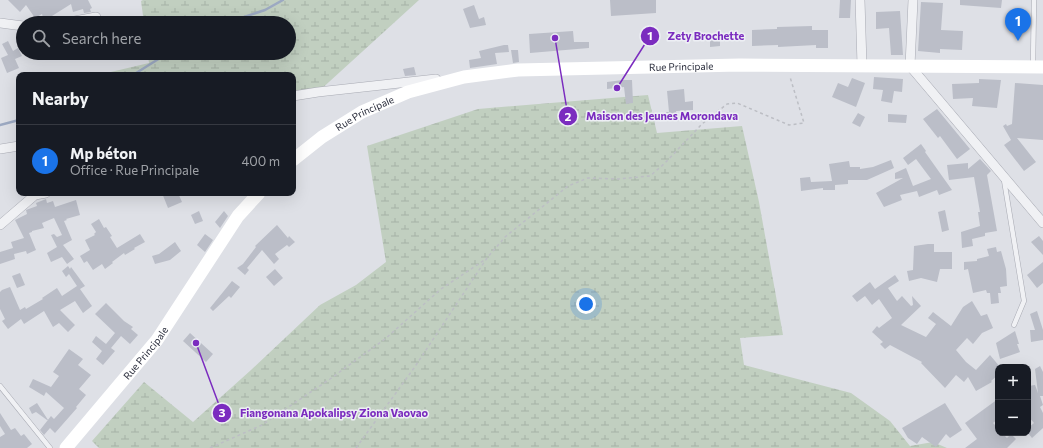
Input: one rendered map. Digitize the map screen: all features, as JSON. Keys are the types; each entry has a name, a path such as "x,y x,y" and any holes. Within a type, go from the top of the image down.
{"main road":[{"name":"Rue Principale","path":"296,158 322,136 362,112 408,92 464,77 518,70 740,65 1038,67"},
{"name":"Rue Principale","path":"66,448 157,340 238,216 256,196"}],"street":[{"path":"860,0 862,65"},
{"path":"913,0 910,66 1043,223"},
{"path":"0,24 16,25"},
{"path":"296,96 464,77"},
{"path":"0,149 16,146"},
{"path":"0,225 34,196"}],"lane":[{"path":"1034,0 1038,67"},
{"path":"1004,176 1024,301 1014,325"},
{"path":"0,386 50,448"}],"path":[{"path":"356,448 414,368 487,258 505,237 568,186 588,178 618,179 650,176 664,164 702,124 727,104 737,103 789,125 804,123 790,77 790,65"},
{"path":"210,448 262,425 330,379 385,339 441,289 487,258"}],"green space":[{"path":"419,0 318,92 296,96 296,72 111,72 149,63 149,60 296,60 296,16 143,16 141,1"},
{"path":"648,95 657,133 742,126 759,202 783,335 740,338 744,365 851,393 890,421 910,446 933,442 947,448 99,448 92,441 144,382 193,422 320,305 356,285 386,262 367,146 478,109"}],"building":[{"path":"8,0 88,0 92,8 90,9 91,12 84,13 83,9 73,12 71,4 52,16 43,16 42,14 34,16 26,5 20,12"},
{"path":"610,0 656,0 656,13 611,16"},
{"path":"840,0 851,0 850,18 839,18"},
{"path":"960,0 1002,0 1001,8 960,5"},
{"path":"921,2 943,3 941,30 963,31 962,50 940,49 940,53 918,51"},
{"path":"474,5 479,19 484,17 486,25 470,28 463,9"},
{"path":"900,11 903,55 891,55 889,28 876,29 876,12"},
{"path":"812,26 812,30 828,30 828,48 816,48 816,45 778,47 778,45 752,46 752,30 777,29 777,27"},
{"path":"573,31 574,42 589,42 589,48 530,53 529,34"},
{"path":"720,36 720,46 710,47 710,37"},
{"path":"8,41 13,51 16,49 15,59 19,68 7,73 1,58 8,55 2,44"},
{"path":"508,45 509,52 495,53 497,64 470,68 469,60 481,58 479,51"},
{"path":"511,50 518,50 519,62 513,63"},
{"path":"414,67 416,75 405,76 403,69"},
{"path":"874,77 903,79 902,92 894,91 892,103 881,101 883,90 873,89"},
{"path":"852,78 865,83 856,107 832,97 838,83 848,87"},
{"path":"979,79 1001,80 997,108 972,106 973,98 953,99 952,84 979,83"},
{"path":"632,80 633,103 626,104 624,87 607,89 607,82"},
{"path":"1015,83 1043,85 1043,140 1017,138 1036,162 1024,171 1004,145 1011,140 1003,126 1006,124 1007,126 1012,124"},
{"path":"684,89 685,102 693,101 693,110 676,111 678,119 668,121 666,112 669,112 667,91"},
{"path":"937,109 970,149 957,159 940,136 938,138 923,119"},
{"path":"858,113 865,117 860,127 852,123"},
{"path":"888,114 907,115 906,123 888,122"},
{"path":"921,144 952,190 939,195 937,190 919,197 917,191 900,195 902,200 884,207 876,193 903,178 895,179 895,173 906,168 913,186 931,179 916,159 908,165 903,158"},
{"path":"980,159 991,171 987,175 997,231 985,233 985,236 972,239 973,246 962,248 961,232 980,226 978,212 980,212 974,177 949,180 947,165 968,163 968,169"},
{"path":"891,160 894,168 867,180 848,180 848,184 835,185 835,190 823,190 823,188 801,191 800,178 810,177 811,182 832,181 829,164 849,161 850,167 860,167 860,169 873,167"},
{"path":"163,196 179,196 182,202 168,208"},
{"path":"46,199 47,203 53,201 55,207 76,200 80,215 64,221 72,240 63,245 74,259 67,264 62,257 51,262 47,253 57,247 51,235 54,234 57,237 62,235 54,218 42,223 44,228 29,233 36,250 27,254 26,251 14,254 15,259 0,264 0,252 13,248 11,242 24,238 15,220 27,214 26,210 37,206 36,203"},
{"path":"945,210 949,230 942,232 938,212"},
{"path":"199,211 203,221 195,224 191,215"},
{"path":"224,211 228,216 220,228 215,222"},
{"path":"99,219 104,228 106,227 112,236 110,237 117,248 140,234 145,242 125,255 124,253 105,269 102,264 93,270 87,261 84,263 80,256 90,250 85,240 95,235 94,234 96,232 91,224"},
{"path":"277,225 288,238 289,236 295,242 289,247 287,245 275,254 279,259 274,264 262,250 247,268 249,270 245,275 237,268 243,264 256,247 255,246"},
{"path":"205,234 213,240 205,252 197,245"},
{"path":"1039,236 1043,241 1043,255 1031,242"},
{"path":"175,242 181,251 170,260 155,264 152,256 159,254"},
{"path":"934,244 934,252 952,252 952,269 940,269 937,282 921,278 909,281 907,271 913,270 914,246"},
{"path":"996,247 997,252 1001,251 1006,269 1007,286 1000,287 1001,293 998,293 999,303 991,304 990,293 987,293 986,290 973,293 968,269 964,270 964,262 977,261 977,259 989,256 987,249"},
{"path":"1043,262 1043,283 1037,288 1027,275"},
{"path":"68,266 70,269 71,267 85,286 80,289 92,306 83,313 75,301 60,310 75,325 68,332 59,323 53,327 44,311 24,324 21,319 8,329 2,321 5,319 0,309 0,292 10,287 20,310 25,307 26,309 43,299 42,298 57,288 62,296 77,286 69,274 66,277 62,271"},
{"path":"275,269 283,278 274,286 266,277"},
{"path":"20,273 25,285 17,288 12,276"},
{"path":"895,275 899,281 888,288 897,301 902,296 911,306 913,305 912,296 921,306 901,325 926,337 936,324 928,318 933,312 951,326 963,307 972,301 981,316 987,314 993,328 982,333 973,344 967,338 956,350 966,362 976,370 990,355 998,364 995,364 995,378 991,381 992,382 976,391 968,377 964,382 956,375 945,388 921,363 922,362 890,345 885,349 880,344 883,342 872,332 877,326 879,328 892,318 879,299 872,305 865,296 857,302 852,296 870,282 875,289"},
{"path":"232,281 240,287 231,298 229,296 213,311 210,308"},
{"path":"106,303 124,321 133,327 131,329 138,335 130,344 121,336 111,348 115,351 103,365 96,359 102,351 92,342 96,336 106,344 115,333 95,314"},
{"path":"1037,311 1043,330 1043,340 1031,342 1030,330 1035,330 1030,314"},
{"path":"1015,331 1020,352 1000,359 996,343"},
{"path":"190,333 213,354 206,362 183,341"},
{"path":"69,349 83,359 78,365 91,375 79,389 86,395 76,407 77,408 55,433 50,428 44,435 40,430 51,416 54,419 64,408 46,392 44,396 29,387 33,379 51,387 59,376 53,372"},
{"path":"1040,366 1043,372 1043,396 1040,396 1043,405 1040,407 1043,413 1043,428 1032,438 1030,436 1031,426 1034,423 1031,420 1031,386 1035,385 1038,393 1035,369"},
{"path":"995,401 995,421 993,423 995,425 995,436 1005,436 1007,438 1009,436 1013,436 1016,439 1007,448 965,448 977,439 965,423"},
{"path":"37,403 48,420 36,412 32,414 29,408"},
{"path":"945,403 962,430 950,438 946,434 936,447 922,437 917,444 908,438 902,428"},
{"path":"0,413 11,430 15,428 21,436 24,434 32,444 27,448 0,448 0,437 5,434 0,426"}],"waterway":[{"path":"247,16 265,10 283,0"},
{"path":"138,72 157,60"},
{"path":"0,125 16,121"}],"place":[{"name":"Maison des Jeunes Morondava","path":"555,38"},
{"name":"Mp béton","path":"1018,41"},
{"name":"Zety Brochette","path":"617,88"},
{"name":"Fiangonana Apokalipsy Ziona Vaovao","path":"196,343"}]}
